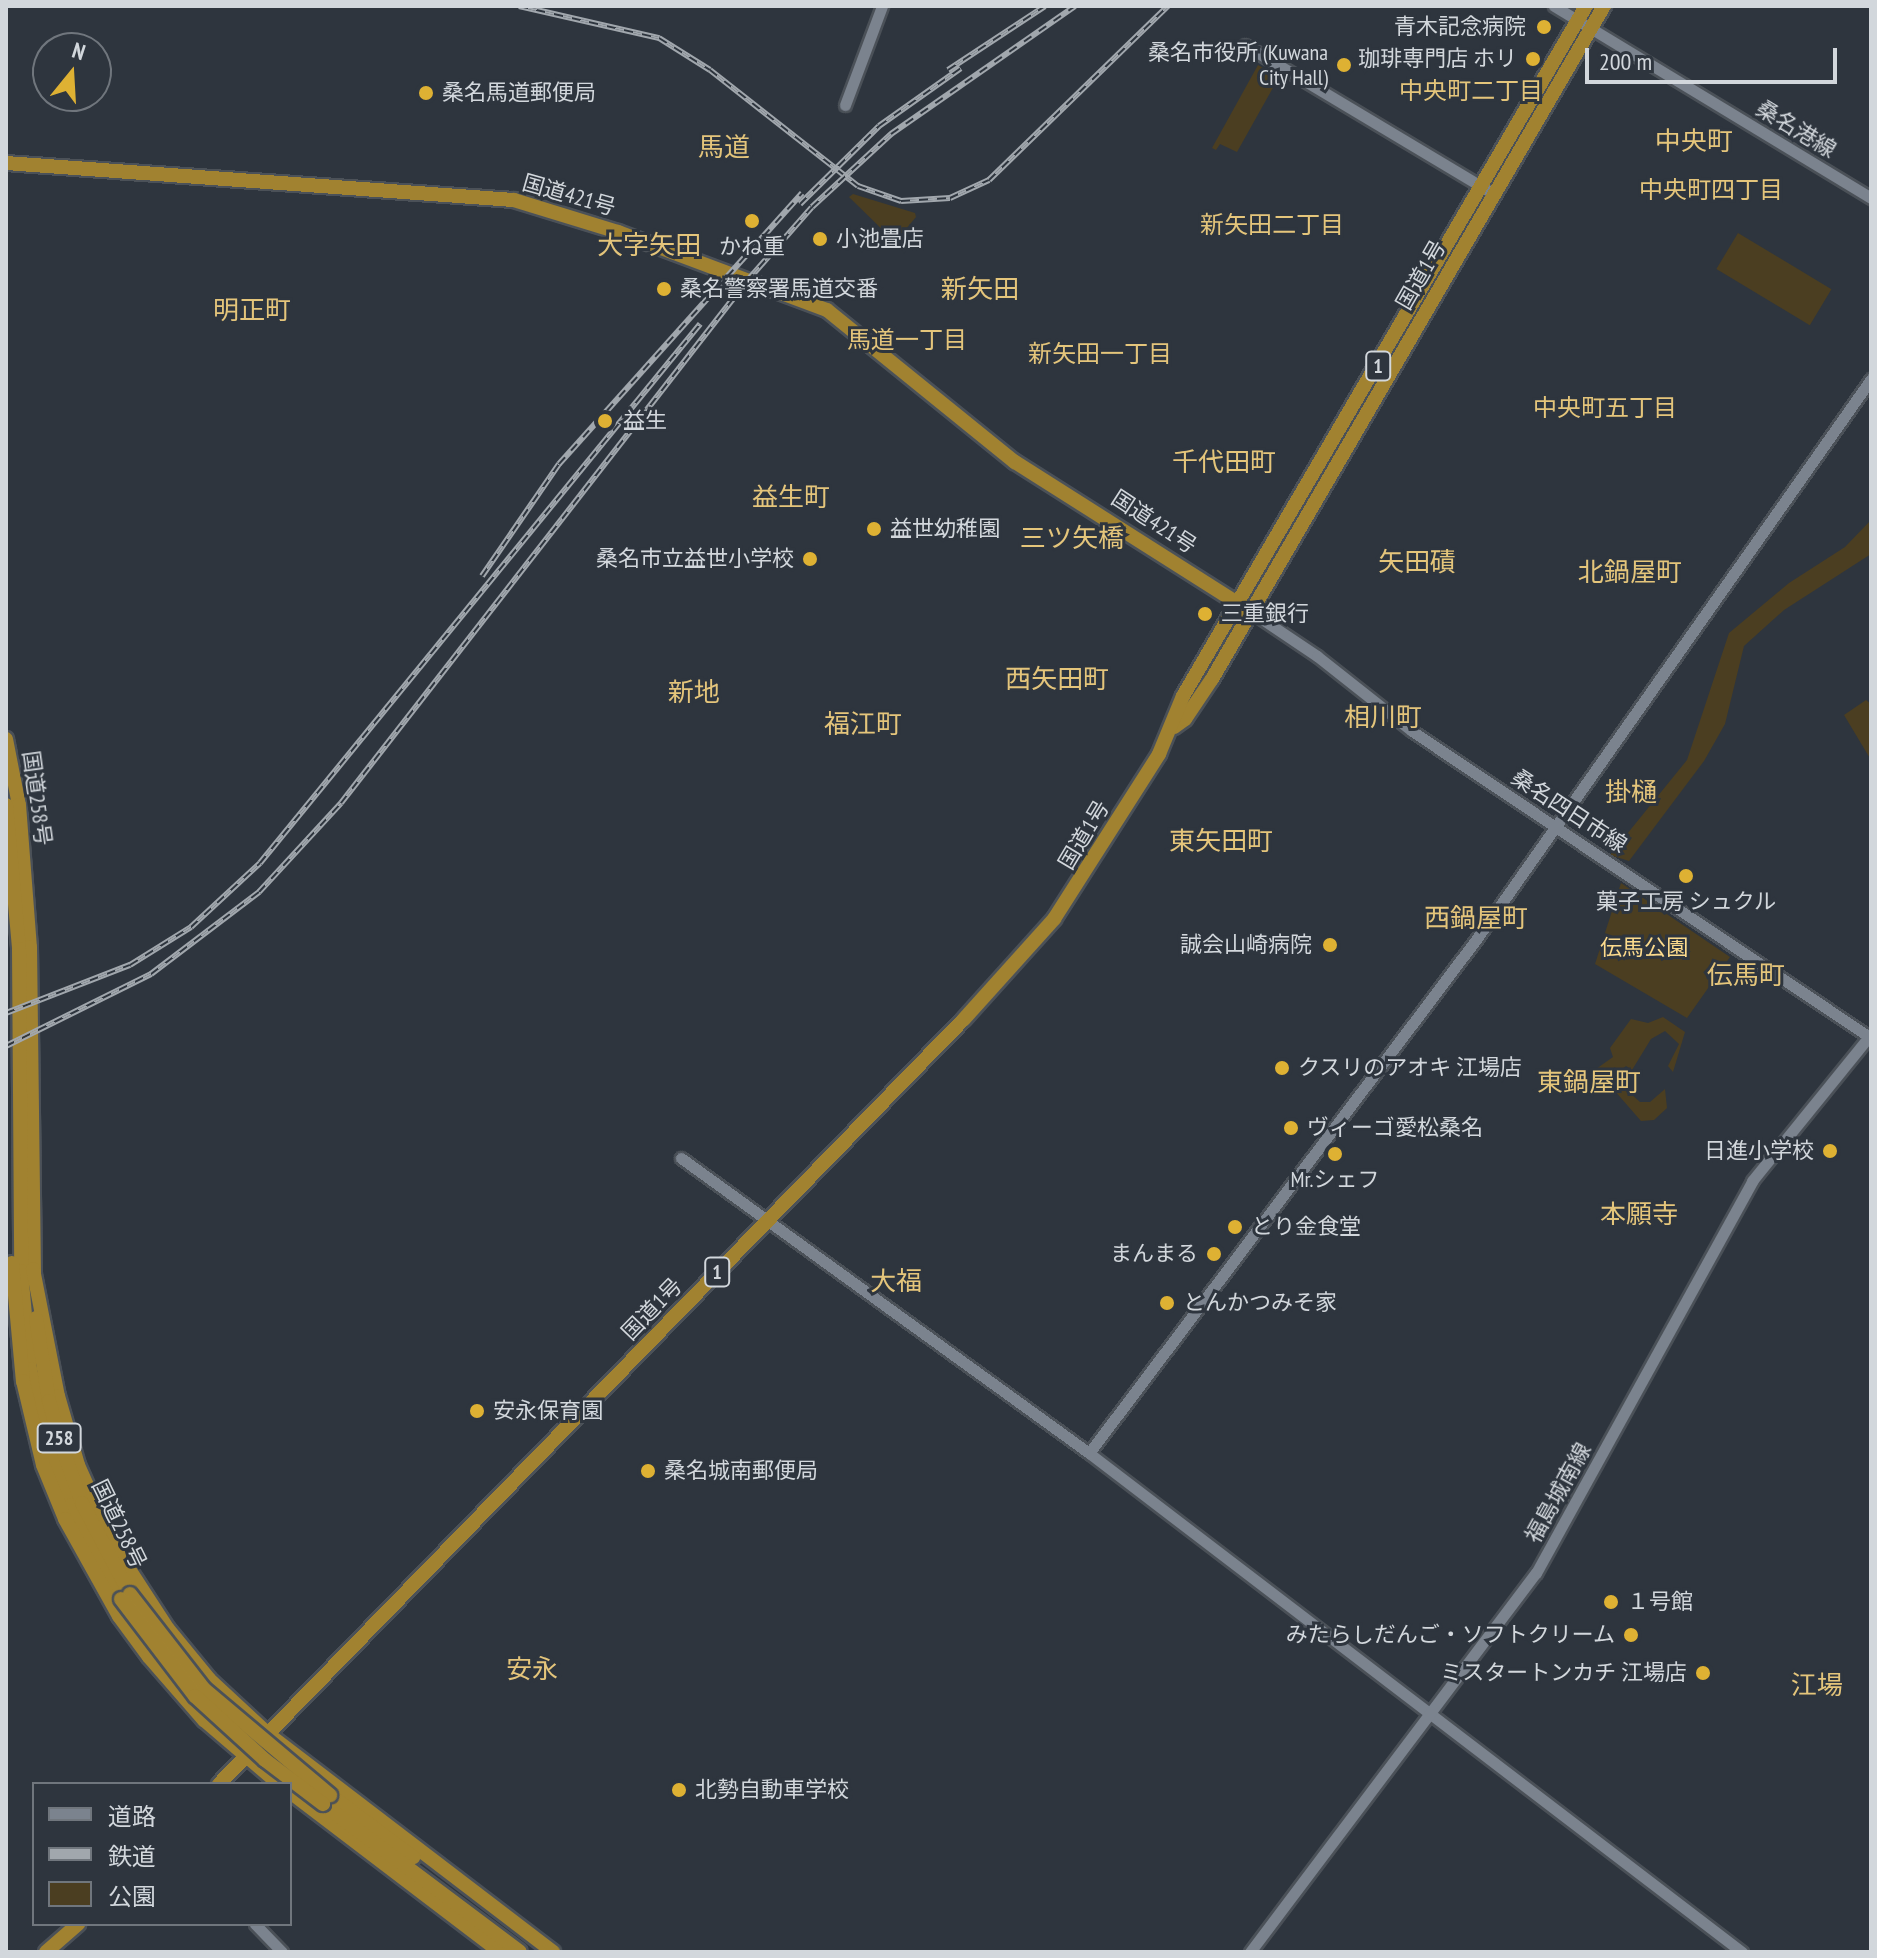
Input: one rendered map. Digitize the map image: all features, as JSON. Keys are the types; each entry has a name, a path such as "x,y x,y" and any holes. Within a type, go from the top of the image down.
{"highway":[{"name":"国道1号","path":"1584,26 1586,6"},
{"name":"国道1号","path":"221,1782 1030,950 1090,870 1174,727 1183,696 1244,607 1584,26 1604,6"},
{"name":"国道421号","path":"6,163 514,200 566,213 827,310 1015,462 1244,607"},
{"name":"国道258号","path":"6,739 19,805 30,947 33,1269 37,1339 64,1453 82,1503 126,1596"},
{"name":"国道258号","path":"6,805 19,949 20,1203 27,1343 44,1432 71,1505 126,1596 195,1696 265,1760 327,1799 539,1952"},
{"path":"20,1203 12,1239 17,1350 35,1436 65,1519 119,1616 149,1657 244,1758 276,1782"},
{"path":"33,1269 65,1423 109,1535 138,1587 187,1653 268,1734 553,1952"},
{"path":"292,1794 500,1952"},
{"name":"国道258号","path":"327,1799 520,1952"},
{"path":"46,1952 76,1926"}],"street":[{"path":"845,105 882,6"},
{"name":"桑名港線","path":"1554,6 1871,198"},
{"path":"1245,45 1488,190"},
{"path":"1089,1453 1557,825 1871,379"},
{"name":"桑名四日市線","path":"1244,607 1317,656 1412,731 1870,1036"},
{"name":"福島城南線","path":"1250,1952 1536,1573 1761,1166 1870,1036"},
{"path":"681,1158 766,1221 910,1319 1742,1952"},
{"path":"257,1926 282,1952"}],"green space":[{"path":"1258,65 1279,77 1237,152 1220,144 1216,150 1212,148"},
{"path":"853,194 915,213 916,217 895,242 849,197"},
{"path":"1738,233 1831,289 1810,325 1716,269"},
{"path":"1871,520 1871,554 1784,610 1744,646 1725,724 1704,761 1629,861 1610,855 1687,760 1729,633 1789,583 1845,547"},
{"path":"1866,700 1871,704 1871,760 1844,715"},
{"name":"伝馬公園","path":"1621,883 1730,957 1687,1018 1595,964"},
{"path":"1663,1017 1685,1032 1673,1072 1668,1066 1679,1044 1665,1031 1651,1039 1632,1070 1626,1066 1608,1080 1596,1069 1613,1057 1610,1048 1631,1019 1648,1023"},
{"path":"1621,1085 1640,1102 1650,1102 1665,1089 1667,1108 1654,1120 1641,1121 1614,1090"}],"railway":[{"path":"519,6 659,38 710,70 858,186 901,201 950,198 989,180 1168,6"},
{"path":"948,70 1045,6"},
{"path":"6,1046 151,974 259,892 341,803 747,281 812,207 891,134 1075,6"},
{"path":"800,204 879,126 961,68"},
{"path":"482,576 559,464 802,193"},
{"path":"6,1013 130,965 191,927 260,863 700,324"}],"place":[{"name":"青木記念病院","path":"1544,27"},
{"name":"珈琲専門店 ホリ","path":"1533,59"},
{"name":"桑名市役所 (Kuwana City Hall)","path":"1344,65"},
{"name":"桑名馬道郵便局","path":"426,93"},
{"name":"かね重","path":"752,221"},
{"name":"小池畳店","path":"820,239"},
{"name":"桑名警察署馬道交番","path":"664,289"},
{"name":"益生","path":"605,421"},
{"name":"益世幼稚園","path":"874,529"},
{"name":"桑名市立益世小学校","path":"810,559"},
{"name":"三重銀行","path":"1205,614"},
{"name":"菓子工房 シュクル","path":"1686,876"},
{"name":"誠会山崎病院","path":"1330,945"},
{"name":"クスリのアオキ 江場店","path":"1282,1068"},
{"name":"ヴィーゴ愛松桑名","path":"1291,1128"},
{"name":"日進小学校","path":"1830,1151"},
{"name":"Mr.シェフ","path":"1335,1154"},
{"name":"とり金食堂","path":"1235,1227"},
{"name":"まんまる","path":"1214,1254"},
{"name":"とんかつみそ家","path":"1167,1303"},
{"name":"安永保育園","path":"477,1411"},
{"name":"桑名城南郵便局","path":"648,1471"},
{"name":"１号館","path":"1611,1602"},
{"name":"みたらしだんご・ソフトクリーム","path":"1631,1635"},
{"name":"ミスタートンカチ 江場店","path":"1703,1673"},
{"name":"北勢自動車学校","path":"679,1790"}],"district":[{"name":"中央町二丁目","path":"1471,91"},
{"name":"中央町","path":"1694,141"},
{"name":"馬道","path":"724,147"},
{"name":"中央町四丁目","path":"1711,190"},
{"name":"新矢田二丁目","path":"1272,225"},
{"name":"大字矢田","path":"649,245"},
{"name":"新矢田","path":"980,289"},
{"name":"明正町","path":"252,310"},
{"name":"馬道一丁目","path":"907,340"},
{"name":"新矢田一丁目","path":"1100,354"},
{"name":"中央町五丁目","path":"1605,408"},
{"name":"千代田町","path":"1224,462"},
{"name":"益生町","path":"791,497"},
{"name":"三ツ矢橋","path":"1072,538"},
{"name":"矢田磧","path":"1417,562"},
{"name":"北鍋屋町","path":"1630,572"},
{"name":"西矢田町","path":"1057,679"},
{"name":"新地","path":"694,692"},
{"name":"相川町","path":"1383,717"},
{"name":"福江町","path":"863,724"},
{"name":"掛樋","path":"1631,792"},
{"name":"東矢田町","path":"1221,841"},
{"name":"西鍋屋町","path":"1476,918"},
{"name":"伝馬町","path":"1746,975"},
{"name":"東鍋屋町","path":"1589,1082"},
{"name":"本願寺","path":"1639,1214"},
{"name":"大福","path":"896,1281"},
{"name":"安永","path":"532,1669"},
{"name":"江場","path":"1817,1685"}]}
